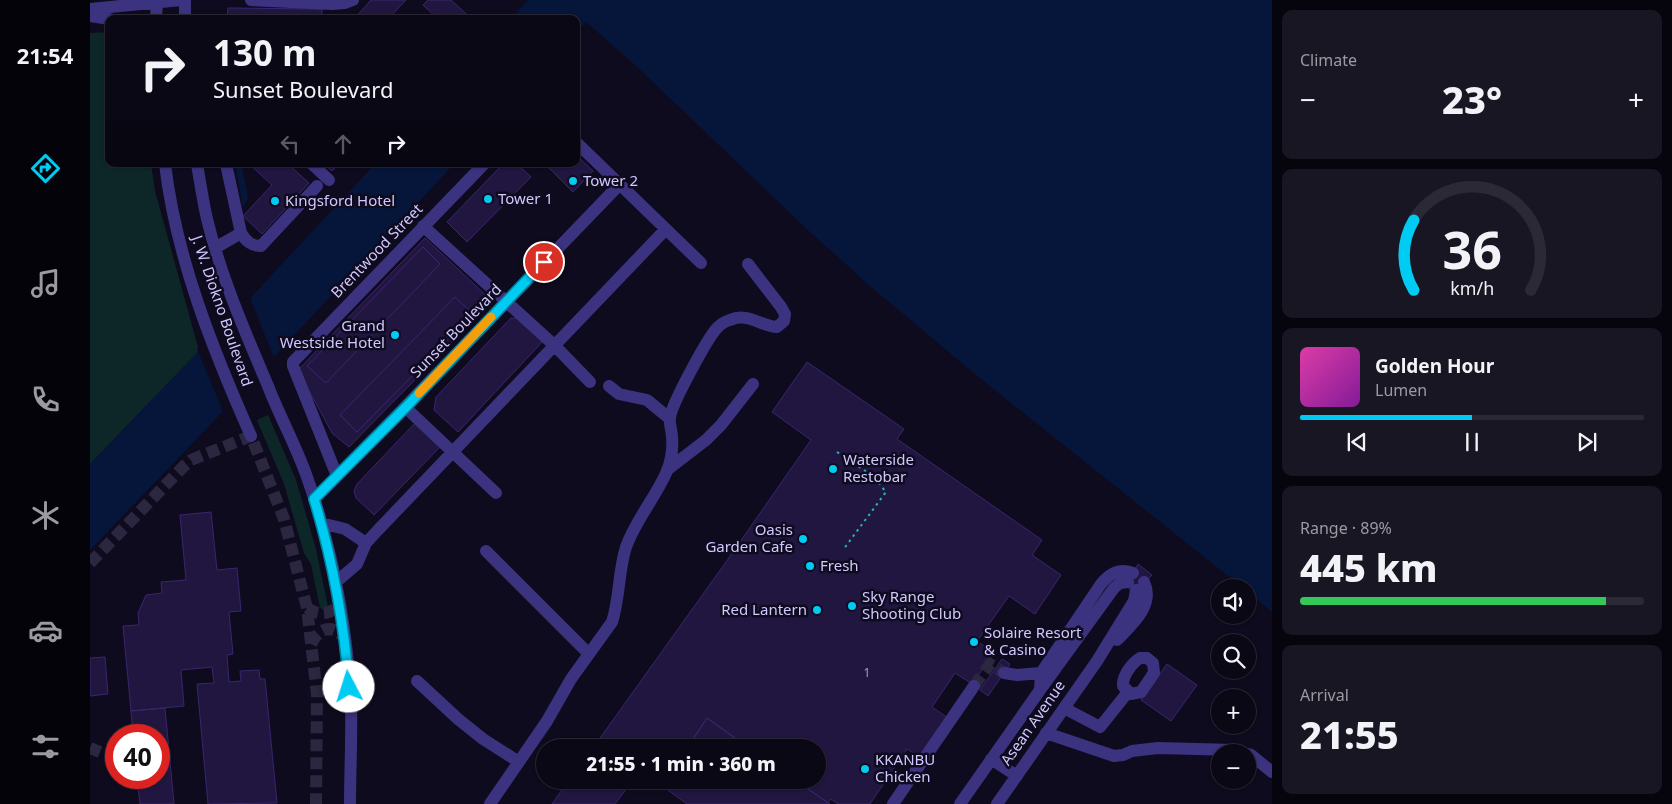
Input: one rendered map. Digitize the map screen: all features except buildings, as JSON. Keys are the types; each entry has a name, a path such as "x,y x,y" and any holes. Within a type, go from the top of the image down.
{"street":[{"path":"90,9 181,0"},
{"path":"185,0 185,15"},
{"path":"251,0 332,4 345,3 352,0"},
{"path":"156,15 157,1"},
{"path":"90,16 105,18"},
{"path":"580,146 701,263"},
{"name":"J. W. Diokno Boulevard","path":"166,167 184,260 202,313 251,436"},
{"name":"J. W. Diokno Boulevard","path":"198,167 207,219 228,287 268,388 306,475 321,523 346,640 351,703 350,804"},
{"path":"227,167 241,233 250,244 261,246 317,186"},
{"path":"315,167 330,180"},
{"name":"Brentwood Street","path":"337,476 293,362 481,167"},
{"name":"Sunset Boulevard","path":"314,499 406,407 620,184"},
{"path":"423,226 554,345 590,382"},
{"path":"335,583 357,564 366,543 666,229"},
{"path":"215,248 241,233"},
{"path":"490,804 547,721 571,680 612,622 616,612 619,580 626,548 643,510 667,470 672,454 673,439 670,418 682,387 700,355 717,328 730,320 741,317 777,328 784,321 785,314 781,307 748,264"},
{"path":"667,470 706,440 721,425 753,384"},
{"path":"609,386 619,394 647,400 670,418"},
{"path":"406,407 496,493"},
{"path":"321,523 345,530 366,543"},
{"path":"486,551 590,654"},
{"name":"Asean Avenue","path":"960,804 991,759 1105,580 1116,572 1126,571 1148,594 1142,610 1130,626 1097,661 997,804"},
{"name":"Asean Avenue","path":"1040,681 1114,588 1120,583 1135,582"},
{"path":"1004,673 1040,681"},
{"path":"417,680 458,719 483,739 519,762"},
{"path":"893,804 974,686"},
{"path":"1064,708 1100,727 1128,692"},
{"path":"1046,733 1114,756 1132,751 1158,748 1211,749"},
{"path":"991,759 1016,776"},
{"path":"1256,759 1272,772"}],"path":[{"path":"837,452 874,477 886,492 843,550"}],"green space":[{"path":"105,32 105,167 151,167 155,191 199,351 90,464 90,33"},
{"path":"268,415 296,480 316,549 328,607 324,610 320,608 311,564 304,553 284,484 257,420"}],"water":[{"path":"528,0 1272,0 1272,612 1256,599 1256,579 1232,579 981,379 870,286 810,232 634,64 586,22 580,28 580,15 515,15"},
{"path":"236,167 242,167 248,198 243,207"},
{"path":"372,167 451,167 229,405 90,550 90,464 256,292"}],"pier":[{"path":"249,295 275,360 224,414 197,349"}],"tunnel":[{"path":"90,563 191,460 251,436 284,519 307,608 317,694 316,804"},
{"path":"307,608 324,613 336,608 340,604"},
{"path":"311,644 319,634 327,629 337,631 346,640"},
{"path":"974,686 990,664 1004,673"},
{"path":"90,748 100,752"}],"slow traffic":[{"path":"419,393 491,317"}],"place":[{"name":"Tower 2","path":"573,181"},
{"name":"Tower 1","path":"488,199"},
{"name":"Kingsford Hotel","path":"275,201"},
{"name":"Grand Westside Hotel","path":"395,335"},
{"name":"Waterside Restobar","path":"833,469"},
{"name":"Oasis Garden Cafe","path":"803,539"},
{"name":"Fresh","path":"810,566"},
{"name":"Sky Range Shooting Club","path":"852,606"},
{"name":"Red Lantern","path":"817,610"},
{"name":"Solaire Resort & Casino","path":"974,642"},
{"name":"KKANBU Chicken","path":"865,769"}],"route":[{"path":"349,687 346,640 340,604 314,499 406,407 544,262"}]}
